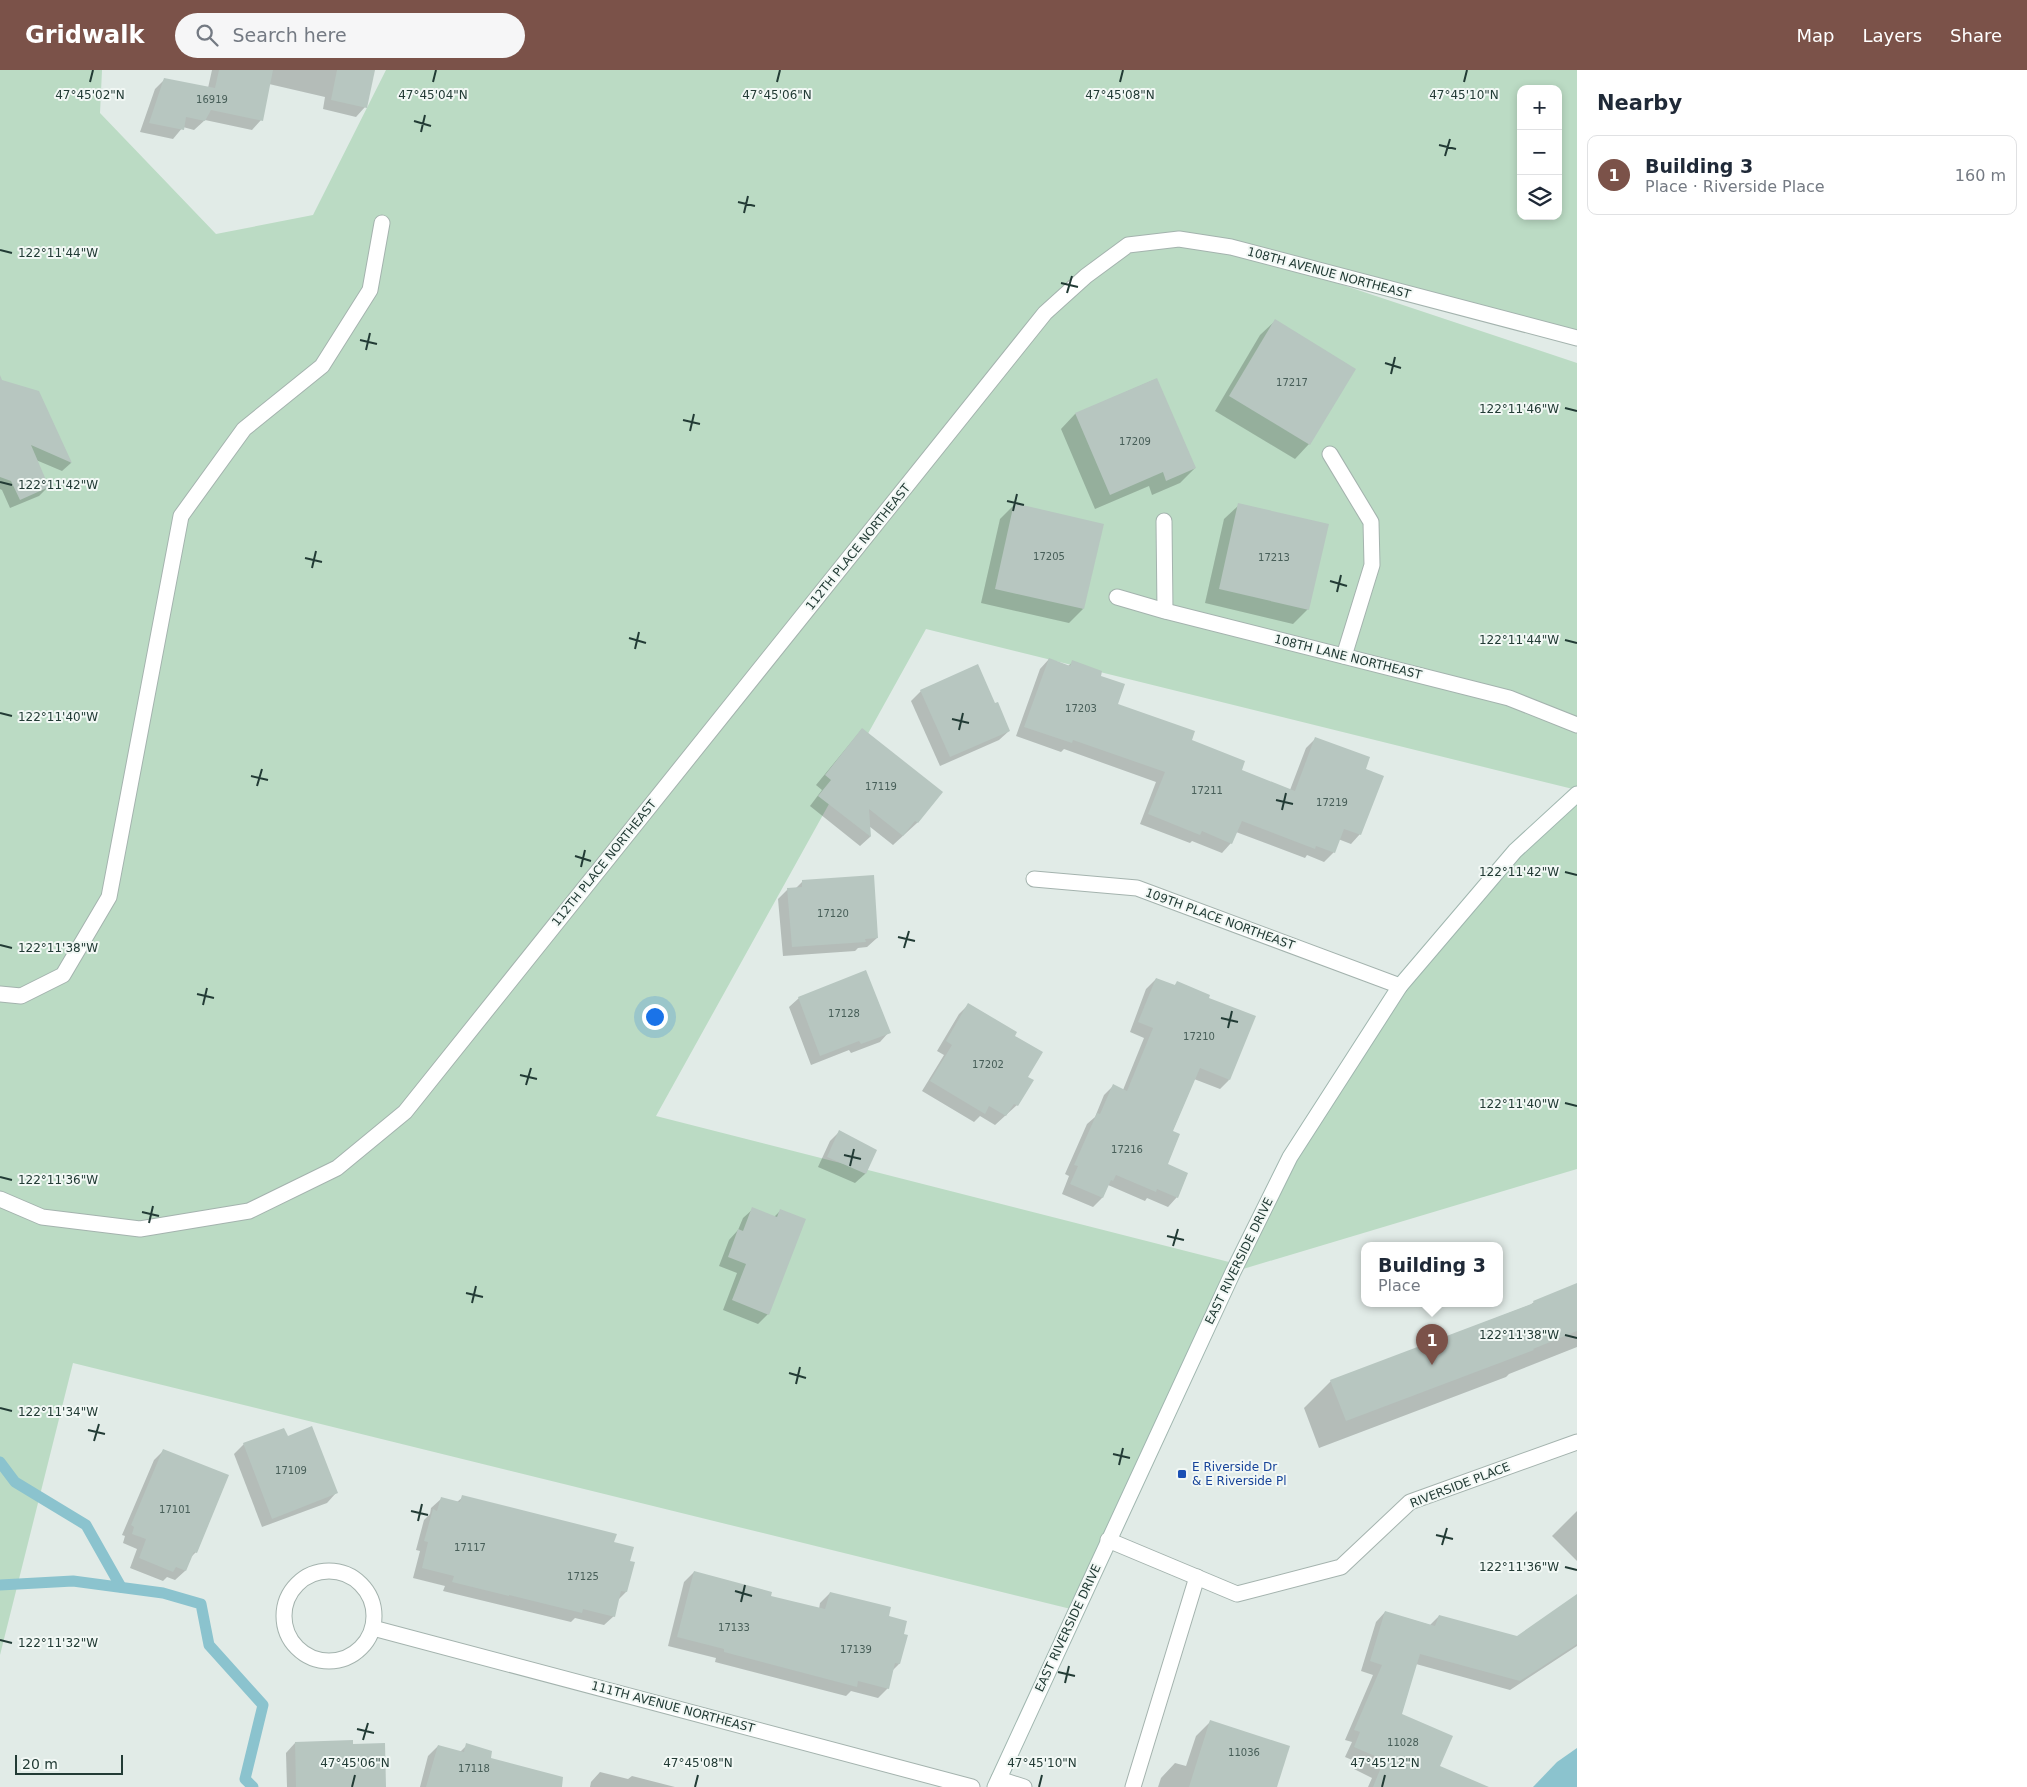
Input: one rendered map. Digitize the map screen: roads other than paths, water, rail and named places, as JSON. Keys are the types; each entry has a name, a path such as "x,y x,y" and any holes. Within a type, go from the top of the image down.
{"street":[{"path":"0,994 21,996 62,975 109,897 181,516 244,429 322,366 370,290 382,223"},
{"name":"108TH AVENUE NORTHEAST","path":"1086,276 1128,245 1178,239 1231,247 1577,338"},
{"name":"112TH PLACE NORTHEAST","path":"0,1199 42,1217 140,1229 249,1211 337,1168 405,1112 1045,313 1086,276"},
{"path":"1330,454 1371,522 1372,565 1344,656"},
{"path":"1164,521 1165,611"},
{"name":"108TH LANE NORTHEAST","path":"1116,597 1509,698 1577,725"},
{"name":"EAST RIVERSIDE DRIVE","path":"997,1783 1233,1272 1290,1157 1400,986 1515,851 1577,794"},
{"name":"109TH PLACE NORTHEAST","path":"1034,879 1137,888 1400,986"},
{"name":"RIVERSIDE PLACE","path":"1108,1540 1237,1594 1341,1567 1410,1502 1577,1442"},
{"path":"333,1570 348,1574 361,1584 370,1597 374,1612 373,1628 366,1642 355,1654 340,1661 325,1662 309,1658 296,1649 287,1636 283,1620 284,1604 291,1590 302,1579 317,1572 333,1570"},
{"path":"1133,1787 1197,1577"},
{"name":"111TH AVENUE NORTHEAST","path":"373,1628 972,1787"},
{"path":"997,1783 1024,1787"}],"water":[{"path":"1577,1748 1577,1787 1533,1787 1557,1762"}],"waterway":[{"path":"0,1462 15,1482 86,1525 121,1587"},
{"path":"0,1585 73,1581 163,1593 201,1604 209,1645 263,1705 245,1779 253,1787"}],"place":[{"name":"Building 3","path":"1432,1365"},
{"name":"E Riverside Dr & E Riverside Pl","path":"1182,1474"}]}
